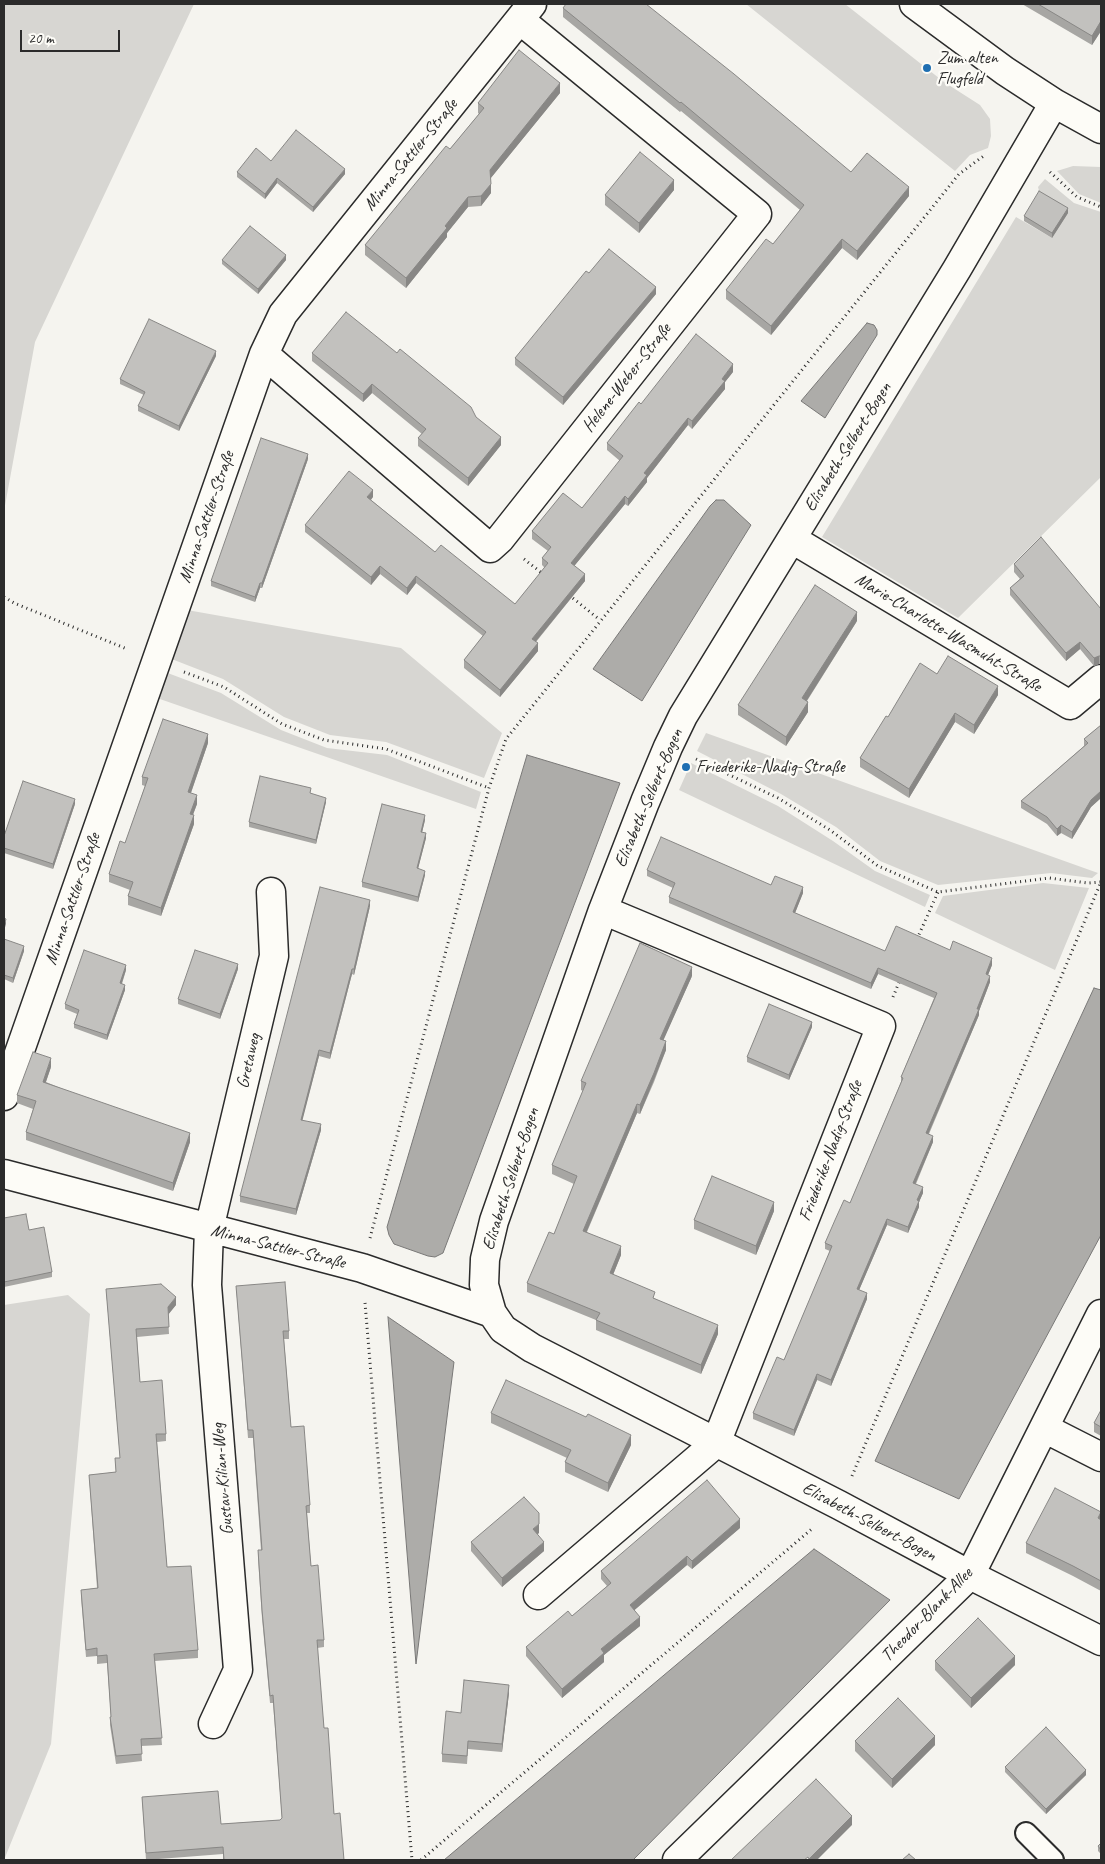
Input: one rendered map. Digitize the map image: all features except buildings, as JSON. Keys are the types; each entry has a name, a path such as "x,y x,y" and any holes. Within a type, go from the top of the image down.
{"street":[{"path":"914,4 966,43 1054,103 1098,120"},
{"name":"Minna-Sattler-Straße","path":"4,1096 264,354 283,314 526,12"},
{"name":"Helene-Weber-Straße","path":"500,539 757,214 526,12"},
{"name":"Elisabeth-Selbert-Bogen","path":"1054,103 957,269 683,716 668,746 603,910 491,1231 484,1284 492,1313 503,1329 532,1348 1101,1641"},
{"path":"264,354 490,548 500,539"},
{"name":"Marie-Charlotte-Wasmuht-Straße","path":"792,539 1070,706 1101,679"},
{"name":"Gretaweg","path":"209,1229 274,956 270,892"},
{"path":"603,910 881,1026"},
{"name":"Friederike-Nadig-Straße","path":"716,1443 881,1026"},
{"name":"Minna-Sattler-Straße","path":"4,1174 362,1268 492,1313"},
{"name":"Gustav-Kilian-Weg","path":"209,1229 207,1285 238,1670 213,1724"},
{"name":"Theodor-Blank-Allee","path":"677,1860 970,1575 1101,1314"},
{"path":"1044,1428 1101,1457"},
{"path":"538,1595 716,1443"}],"lane":[{"path":"1026,1833 1053,1860"}],"path":[{"path":"1022,156 1049,172 1077,197 1101,207"},
{"path":"412,1860 362,1268 490,788 506,739 959,174"},
{"path":"500,539 546,576"},
{"path":"561,589 600,620"},
{"path":"4,597 14,603 224,687 282,724 324,740 386,749 490,788"},
{"path":"421,1860 839,1506 1101,882 1088,883 1049,878 938,892 878,866 830,830 778,798 668,746"},
{"path":"915,945 938,892"},
{"path":"881,1026 903,972"}],"shaded area":[{"path":"4,4 194,4 35,342 4,511"},
{"path":"746,4 845,4 944,82 980,105 990,119 991,136 988,148 970,155 955,171"},
{"path":"1073,166 1101,167 1101,203 1079,194 1057,171"},
{"path":"1045,179 1074,203 1101,212 1101,477 958,618 822,537 1016,217 1052,238 1038,187"},
{"path":"867,323 874,325 877,335 825,418 801,401"},
{"path":"716,500 724,500 751,525 642,701 593,669"},
{"path":"187,610 401,648 502,733 484,778 386,742 330,735 284,717 223,679 169,658"},
{"path":"165,672 221,693 281,730 327,748 387,755 481,792 476,809 157,698"},
{"path":"706,733 1098,873 1092,878 1051,873 938,885 880,861 836,827 781,794 697,751"},
{"path":"527,755 620,783 443,1253 435,1257 428,1256 394,1244 387,1227"},
{"path":"691,763 778,806 833,841 875,871 930,895 925,907 679,790"},
{"path":"1043,883 1089,888 1055,970 935,913 943,896"},
{"path":"1094,988 1101,990 1101,1235 959,1499 875,1461"},
{"path":"68,1295 90,1314 51,1744 4,1860 4,1305"},
{"path":"388,1317 454,1362 416,1664"},
{"path":"814,1549 890,1600 633,1860 444,1860"}],"place":[{"name":"Zum alten Flugfeld","path":"927,68"},
{"name":"Friederike-Nadig-Straße","path":"686,767"}]}
